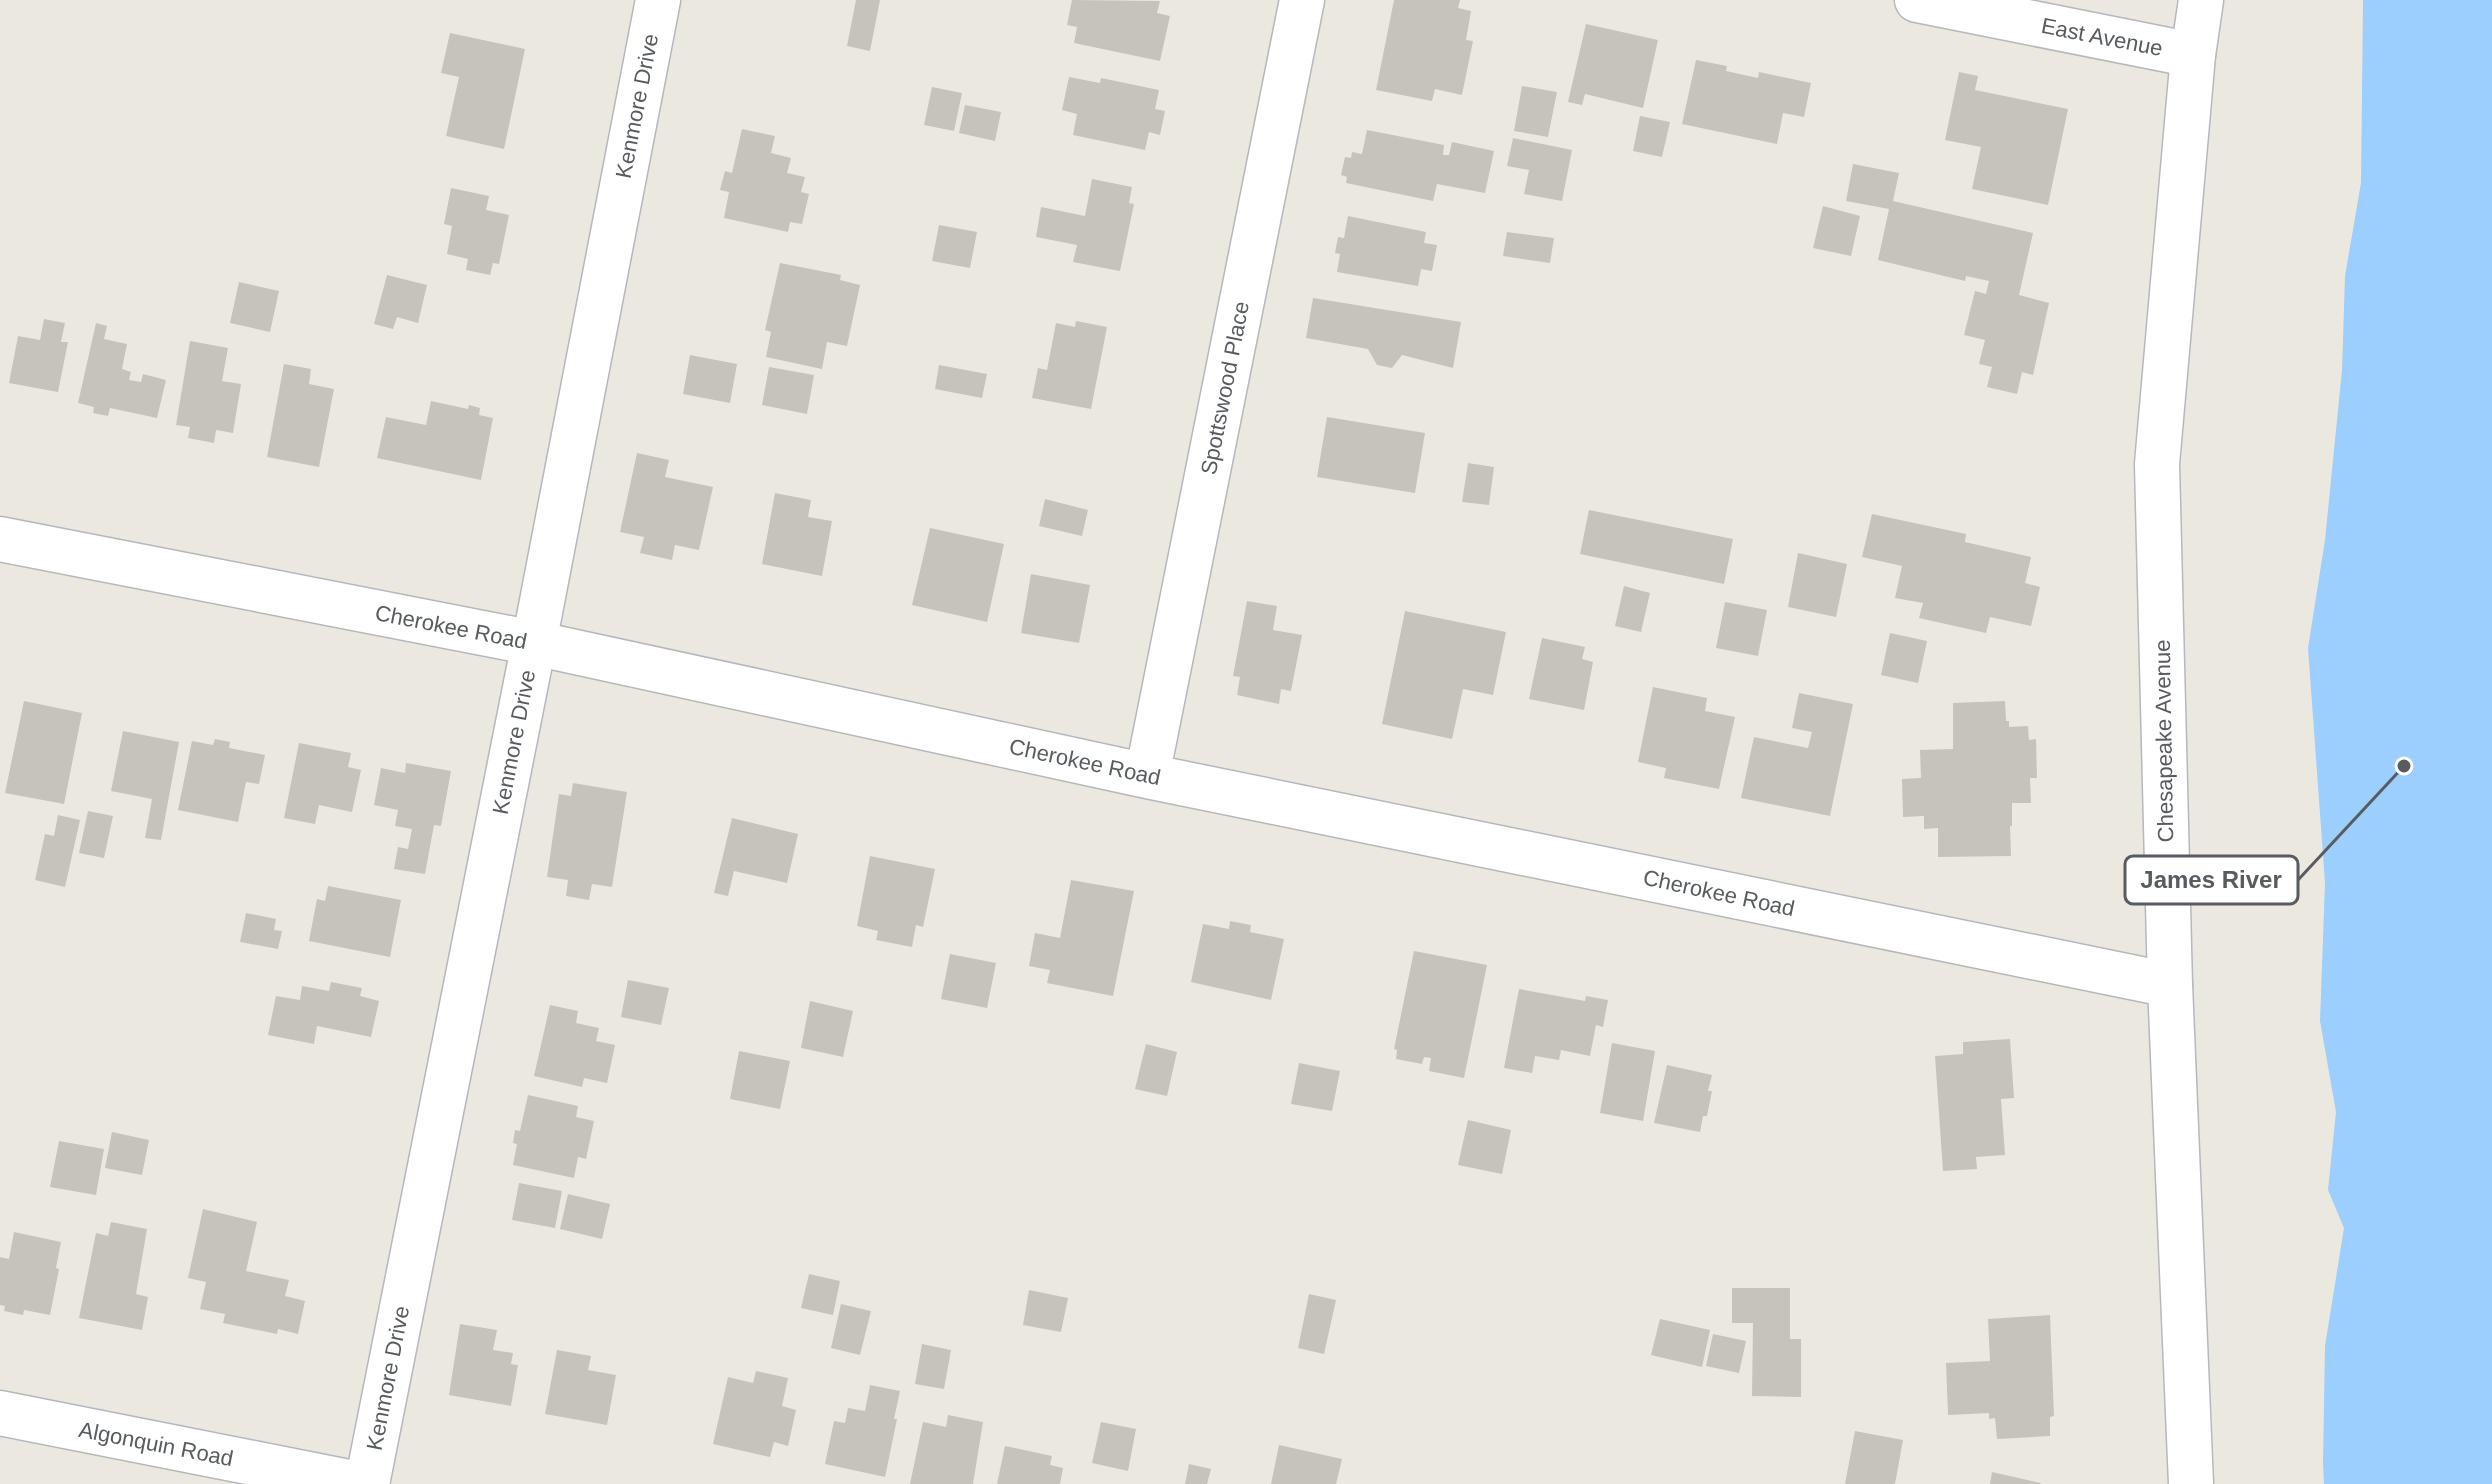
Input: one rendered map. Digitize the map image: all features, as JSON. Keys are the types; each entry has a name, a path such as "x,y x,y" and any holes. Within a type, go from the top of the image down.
{"street":[{"name":"Kenmore Drive","path":"367,1484 658,0"},
{"name":"Spottswood Place","path":"1147,776 1302,0"},
{"name":"East Avenue","path":"1917,0 2193,55"},
{"name":"Chesapeake Avenue","path":"2191,1484 2170,985 2157,464 2193,55 2201,0"},
{"name":"Cherokee Road","path":"0,539 534,643 1147,776 2170,985"},
{"name":"Algonquin Road","path":"0,1413 359,1484"}],"water":[{"path":"2363,0 2492,0 2492,1484 2324,1484 2325,1346 2344,1228 2328,1190 2336,1112 2320,1021 2325,883 2308,648 2325,540 2342,370 2345,276 2361,183"}],"building":[{"path":"856,0 880,0 870,51 847,46"},
{"path":"1072,0 1160,1 1157,13 1170,16 1160,61 1074,43 1077,27 1067,25"},
{"path":"1394,0 1460,0 1458,8 1471,11 1466,40 1473,41 1462,95 1435,89 1432,101 1376,90"},
{"path":"1586,24 1658,40 1643,108 1585,94 1582,105 1568,102"},
{"path":"450,33 525,49 504,149 446,136 459,77 441,73"},
{"path":"1696,60 1727,66 1726,71 1758,78 1759,72 1811,83 1804,117 1783,113 1777,144 1682,124"},
{"path":"1959,72 1978,76 1975,90 2068,109 2048,205 1972,189 1981,147 1945,140"},
{"path":"1069,77 1100,83 1101,78 1159,90 1155,109 1165,111 1160,135 1149,132 1145,150 1073,135 1077,114 1062,110"},
{"path":"1522,86 1557,92 1548,137 1514,131"},
{"path":"932,87 962,93 954,131 924,125"},
{"path":"965,105 1001,112 995,141 959,133"},
{"path":"1640,116 1670,122 1662,157 1633,151"},
{"path":"742,129 775,136 771,153 791,158 787,173 805,177 801,192 809,194 802,224 790,222 788,232 724,218 729,192 720,190 725,171 732,173"},
{"path":"1367,130 1444,145 1443,155 1449,155 1452,142 1494,151 1485,193 1437,184 1433,201 1346,183 1347,177 1341,175 1345,157 1351,158 1352,152 1362,154"},
{"path":"1513,138 1572,150 1562,201 1524,194 1529,170 1507,166"},
{"path":"1853,164 1899,173 1893,201 2033,233 2019,295 2049,303 2033,375 2022,372 2017,394 1987,387 1992,367 1979,364 1985,340 1964,335 1975,291 1986,294 1989,281 1966,276 1965,281 1878,260 1889,209 1846,201"},
{"path":"1092,179 1132,187 1129,203 1134,204 1120,271 1073,262 1077,245 1036,237 1041,207 1085,216"},
{"path":"451,188 489,196 486,210 509,215 499,264 493,263 490,275 466,270 468,259 447,254 452,226 444,224"},
{"path":"1823,206 1860,216 1851,256 1813,248"},
{"path":"1348,216 1426,232 1424,243 1437,245 1432,271 1421,269 1418,286 1337,272 1340,254 1335,253 1338,237 1344,238"},
{"path":"939,225 977,232 970,268 932,261"},
{"path":"1507,232 1554,238 1550,263 1503,256"},
{"path":"780,263 841,275 840,280 860,285 847,346 827,342 822,369 766,357 771,332 765,330"},
{"path":"387,275 427,285 418,323 397,317 393,329 374,324"},
{"path":"239,282 279,291 270,332 230,323"},
{"path":"1313,298 1461,322 1453,368 1402,355 1392,368 1377,365 1368,349 1306,338"},
{"path":"44,319 65,323 61,342 68,342 58,392 9,383 18,336 40,340"},
{"path":"1076,321 1107,327 1091,409 1032,398 1038,368 1047,370 1056,323 1075,327"},
{"path":"96,323 107,326 104,339 127,344 122,369 131,372 129,380 141,382 143,374 166,380 157,418 110,408 108,416 93,413 94,407 78,403"},
{"path":"190,341 228,348 222,381 241,384 233,433 216,430 214,443 188,438 190,427 176,425"},
{"path":"690,355 737,364 730,403 683,394"},
{"path":"284,364 311,369 309,384 334,389 319,467 267,457"},
{"path":"939,365 987,374 982,398 935,389"},
{"path":"769,367 814,375 807,414 762,405"},
{"path":"431,401 468,409 469,405 480,408 479,415 493,418 481,480 377,458 386,417 426,425"},
{"path":"1327,417 1425,433 1415,493 1317,477"},
{"path":"637,453 669,460 665,477 713,487 699,550 675,545 672,560 640,553 644,537 620,532"},
{"path":"1468,463 1494,467 1489,505 1462,502"},
{"path":"775,493 811,500 808,517 832,521 822,576 762,564"},
{"path":"1045,499 1088,510 1082,536 1039,526"},
{"path":"1589,510 1733,539 1724,584 1580,554"},
{"path":"1872,514 1966,534 1965,542 2031,557 2025,583 2040,587 2031,626 1990,617 1986,633 1919,618 1923,603 1895,598 1902,566 1862,557"},
{"path":"930,528 1004,544 987,622 912,605"},
{"path":"1798,553 1847,564 1836,617 1788,607"},
{"path":"1031,574 1090,585 1079,643 1021,633"},
{"path":"1624,586 1650,593 1641,632 1615,626"},
{"path":"1247,601 1277,606 1273,630 1302,635 1291,691 1281,689 1279,704 1237,695 1240,677 1233,676"},
{"path":"1725,602 1767,610 1758,656 1716,648"},
{"path":"1405,611 1506,632 1493,695 1463,689 1452,739 1382,724"},
{"path":"1890,633 1927,641 1918,683 1881,675"},
{"path":"1542,638 1585,647 1582,659 1593,662 1584,710 1529,699"},
{"path":"1653,687 1707,698 1705,711 1735,717 1719,789 1664,778 1666,768 1638,762"},
{"path":"1799,693 1853,704 1830,816 1741,798 1754,737 1808,748 1812,732 1792,728"},
{"path":"24,701 82,713 64,804 5,793"},
{"path":"2005,701 2009,727 2028,726 2029,740 2036,739 2037,778 2030,778 2031,803 2012,803 2011,856 1938,857 1938,828 1924,829 1924,816 1903,817 1902,779 1921,778 1920,750 1953,749 1953,703"},
{"path":"123,731 179,742 161,840 145,838 152,799 111,791"},
{"path":"215,739 230,742 229,748 265,755 259,784 246,782 238,822 178,810 192,741 213,745"},
{"path":"299,743 351,753 348,767 361,770 352,812 319,805 315,824 284,818"},
{"path":"406,763 451,771 441,826 434,825 425,874 394,869 398,847 408,849 412,829 395,826 398,810 374,805 381,768 405,773"},
{"path":"573,783 627,792 612,887 592,884 589,900 566,896 568,880 547,877 559,794 571,796"},
{"path":"88,811 113,816 104,858 79,853"},
{"path":"58,815 80,820 65,887 35,880 45,834 54,836"},
{"path":"732,818 798,834 787,883 734,871 728,896 714,893"},
{"path":"870,856 935,869 923,927 916,925 912,947 876,940 878,931 857,926"},
{"path":"1071,880 1134,891 1113,996 1047,983 1050,970 1029,966 1035,933 1060,938"},
{"path":"328,886 401,900 390,957 309,941 317,899 325,901"},
{"path":"246,913 276,919 274,930 282,931 278,949 240,942"},
{"path":"1230,921 1251,925 1250,932 1284,939 1271,1000 1191,982 1203,924 1229,929"},
{"path":"1414,951 1487,965 1464,1078 1429,1071 1431,1058 1424,1057 1422,1064 1396,1059 1397,1050 1394,1049"},
{"path":"950,954 996,963 987,1008 941,999"},
{"path":"628,980 669,988 661,1025 621,1017"},
{"path":"331,982 362,988 360,996 379,1001 371,1037 317,1026 314,1044 268,1035 276,996 300,1000 302,986 329,991"},
{"path":"1519,989 1585,1001 1586,996 1608,1000 1603,1027 1596,1025 1590,1056 1561,1050 1559,1060 1535,1056 1532,1073 1504,1068"},
{"path":"810,1001 853,1011 843,1057 801,1048"},
{"path":"550,1005 578,1011 576,1023 599,1028 596,1041 615,1045 607,1083 584,1078 582,1087 534,1076"},
{"path":"2010,1039 2014,1098 2001,1099 2005,1155 1976,1157 1977,1169 1943,1171 1935,1056 1963,1054 1963,1042"},
{"path":"1612,1043 1655,1051 1643,1121 1600,1113"},
{"path":"1146,1044 1177,1052 1167,1096 1135,1089"},
{"path":"739,1051 790,1061 780,1109 730,1099"},
{"path":"1299,1063 1340,1071 1332,1111 1291,1104"},
{"path":"1667,1065 1712,1075 1707,1116 1703,1116 1700,1132 1654,1123"},
{"path":"528,1095 578,1106 576,1117 594,1121 586,1159 578,1157 574,1178 513,1165 517,1144 513,1143 515,1130 520,1131"},
{"path":"1468,1120 1511,1130 1502,1174 1458,1165"},
{"path":"112,1132 149,1140 142,1175 105,1168"},
{"path":"59,1141 104,1149 96,1195 50,1187"},
{"path":"519,1183 562,1191 555,1228 512,1220"},
{"path":"568,1194 610,1204 602,1239 560,1229"},
{"path":"203,1209 257,1222 246,1271 289,1280 285,1296 305,1301 298,1334 278,1329 277,1334 223,1323 225,1314 200,1309 206,1282 188,1278"},
{"path":"111,1222 147,1229 136,1294 148,1297 142,1330 79,1318 96,1233 108,1236"},
{"path":"14,1232 61,1242 50,1315 24,1310 23,1315 4,1311 5,1306 0,1305 0,1257 9,1259"},
{"path":"809,1274 840,1281 833,1315 801,1308"},
{"path":"1732,1288 1790,1288 1790,1339 1801,1339 1801,1397 1752,1396 1753,1323 1732,1323"},
{"path":"1029,1290 1068,1298 1061,1332 1023,1325"},
{"path":"1309,1294 1336,1300 1324,1354 1298,1348"},
{"path":"841,1304 871,1311 860,1355 831,1348"},
{"path":"2050,1315 2054,1416 2050,1417 2050,1436 1997,1439 1995,1418 1989,1419 1989,1413 1948,1415 1946,1363 1990,1361 1988,1319"},
{"path":"1660,1319 1710,1330 1702,1367 1651,1355"},
{"path":"460,1324 497,1330 493,1350 513,1353 511,1364 518,1365 511,1406 449,1395"},
{"path":"1713,1334 1746,1341 1739,1373 1706,1366"},
{"path":"922,1344 951,1350 944,1389 915,1384"},
{"path":"557,1350 591,1356 588,1370 616,1375 607,1425 545,1414"},
{"path":"756,1371 788,1378 782,1406 796,1410 788,1446 774,1442 770,1457 713,1444 728,1377 753,1383"},
{"path":"870,1385 900,1391 885,1477 825,1464 834,1421 845,1423 848,1408 865,1411"},
{"path":"948,1415 983,1422 973,1484 910,1484 923,1422 946,1427"},
{"path":"1101,1422 1136,1429 1128,1471 1092,1463"},
{"path":"1855,1431 1903,1440 1895,1484 1845,1484"},
{"path":"1279,1445 1342,1459 1336,1484 1271,1484"},
{"path":"1005,1446 1052,1456 1050,1465 1063,1468 1060,1484 997,1484"},
{"path":"1189,1464 1211,1469 1207,1484 1185,1484"},
{"path":"1992,1472 2041,1483 1990,1484"}],"place":[{"name":"James River","path":"2404,766"}]}
